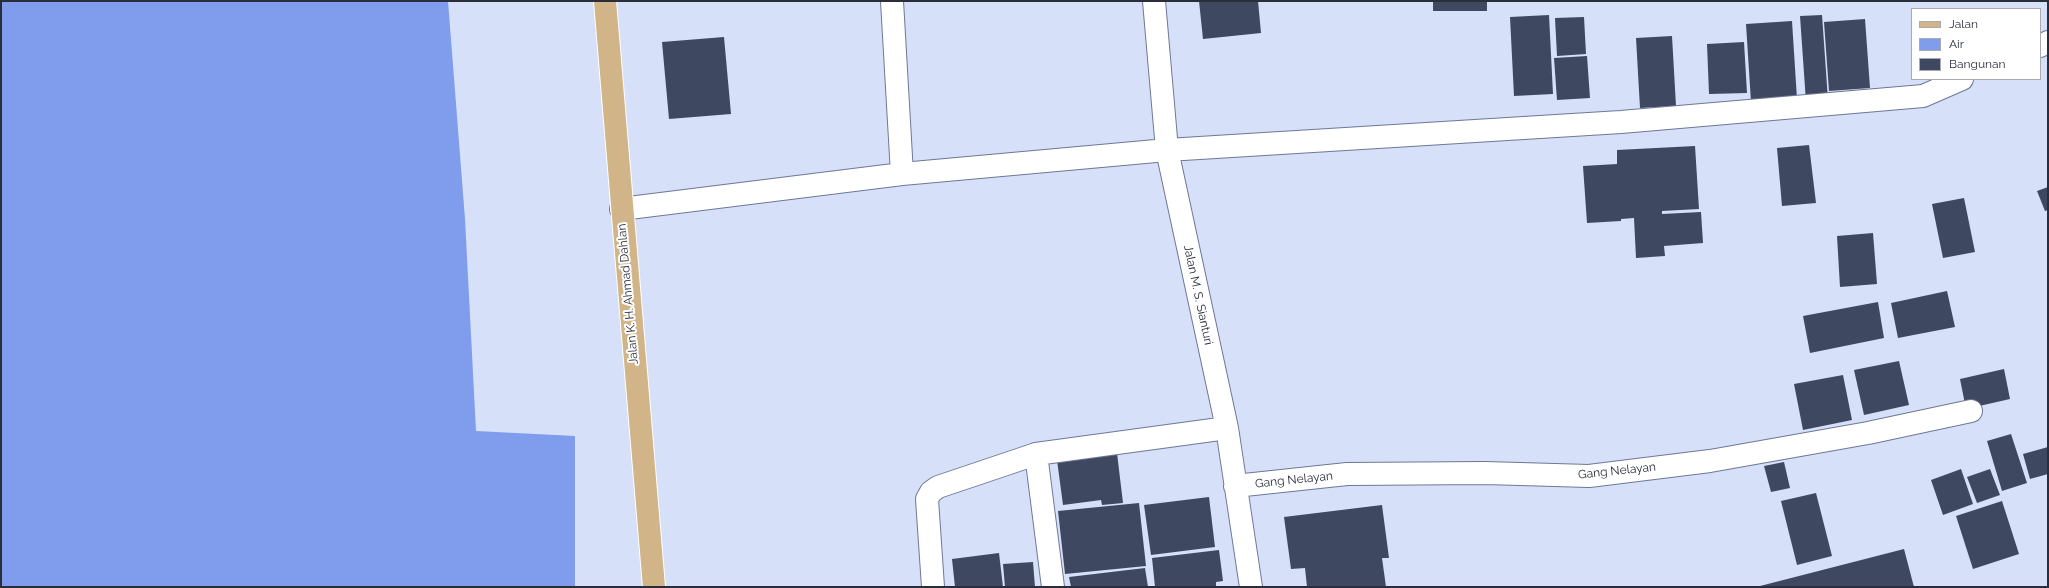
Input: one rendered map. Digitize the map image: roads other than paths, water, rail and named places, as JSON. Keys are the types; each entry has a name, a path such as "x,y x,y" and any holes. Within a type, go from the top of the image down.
{"main road":[{"name":"Jalan K. H. Ahmad Dahlan","path":"605,1 621,209 654,587"}],"street":[{"path":"892,1 902,174"},
{"name":"Jalan M. S. Sianturi","path":"1154,1 1166,150 1227,428 1251,587"},
{"path":"621,209 902,174 1166,150 1620,122 1923,96 1960,80"},
{"name":"Gang Nelayan","path":"1235,486 1347,474 1485,473 1589,476 1710,461 1868,432 1971,411"},
{"path":"933,587 927,499 931,492 938,486 1036,454 1227,428"},
{"path":"1036,454 1054,587"}],"water":[{"path":"1,1 448,1 465,219 476,431 575,436 575,587 1,587"}]}
